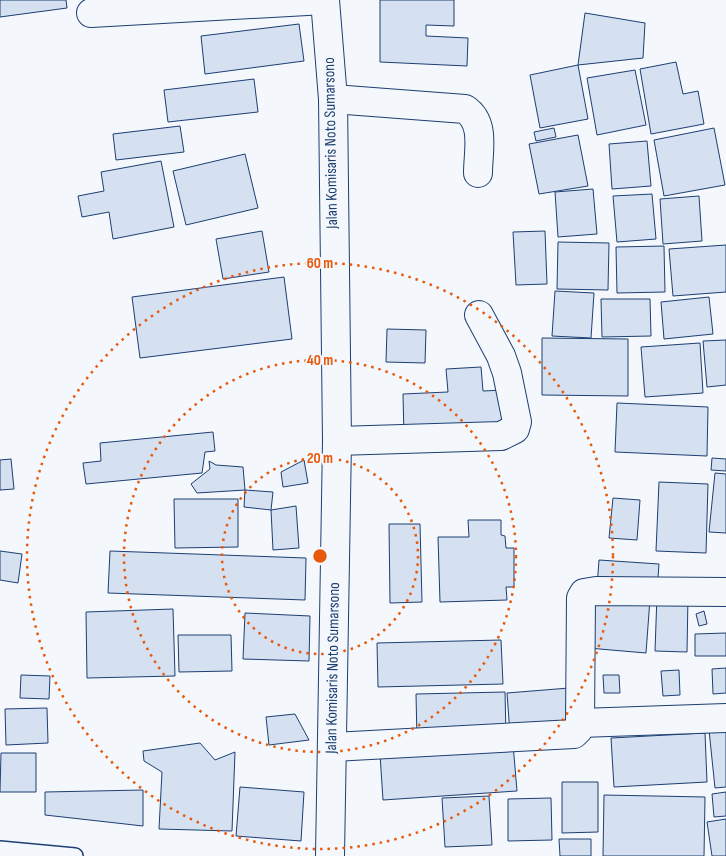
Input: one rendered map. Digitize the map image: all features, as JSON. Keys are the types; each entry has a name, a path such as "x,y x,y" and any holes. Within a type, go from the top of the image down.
{"street":[{"path":"91,13 325,0"},
{"name":"Jalan Komisaris Noto Sumarsono","path":"325,0 333,99 336,441 330,856"},
{"path":"333,99 465,109 472,114 479,129 478,173"},
{"path":"336,441 501,436 515,429 517,422 507,373 501,356 479,316"},
{"path":"333,747 570,735 577,732 580,723 581,598 584,593 596,591 726,592"},
{"path":"580,723 726,718"}],"lane":[{"path":"0,849 75,856"}],"building":[{"path":"0,0 66,0 67,8 0,17"},
{"path":"380,0 454,0 454,26 426,25 426,36 468,38 467,66 380,62"},
{"path":"585,13 645,23 643,58 578,65"},
{"path":"299,24 304,61 205,74 201,36"},
{"path":"676,62 683,94 698,91 704,124 651,134 640,69"},
{"path":"578,65 588,119 540,128 530,75"},
{"path":"635,70 646,125 597,135 587,78"},
{"path":"254,79 258,112 168,122 164,90"},
{"path":"180,126 184,152 116,160 113,134"},
{"path":"554,128 556,137 536,141 534,132"},
{"path":"714,128 725,185 664,196 654,140"},
{"path":"578,135 588,186 539,194 529,144"},
{"path":"647,141 651,186 612,189 609,144"},
{"path":"245,154 258,208 186,225 173,171"},
{"path":"161,161 174,227 113,239 109,212 82,217 78,196 104,191 101,172"},
{"path":"593,189 597,234 558,237 555,192"},
{"path":"652,194 656,239 617,242 613,196"},
{"path":"699,196 702,241 663,244 660,199"},
{"path":"262,231 269,272 223,279 216,239"},
{"path":"545,231 547,284 516,285 513,232"},
{"path":"558,242 609,243 608,290 557,289"},
{"path":"726,245 726,292 673,296 669,249"},
{"path":"664,246 665,292 617,293 616,247"},
{"path":"284,277 292,339 140,358 132,297"},
{"path":"555,291 594,293 591,338 552,336"},
{"path":"709,297 713,334 664,339 661,302"},
{"path":"601,299 650,299 651,336 602,337"},
{"path":"387,329 426,330 425,363 386,362"},
{"path":"542,338 628,339 628,396 542,395"},
{"path":"726,340 726,385 707,387 703,341"},
{"path":"700,343 703,393 645,397 641,347"},
{"path":"481,367 483,391 504,390 506,432 404,437 403,394 448,392 446,369"},
{"path":"617,403 708,407 707,456 615,452"},
{"path":"213,432 215,451 205,452 202,473 86,484 83,463 101,461 100,443"},
{"path":"712,458 726,459 726,471 711,470"},
{"path":"11,459 14,489 0,490 0,460"},
{"path":"304,460 308,483 283,487 281,472"},
{"path":"209,461 216,465 243,467 245,490 197,493 191,484 210,469"},
{"path":"715,473 726,474 726,533 709,532"},
{"path":"659,482 708,484 706,553 656,551"},
{"path":"245,490 273,492 271,510 244,507"},
{"path":"613,498 640,500 637,540 609,538"},
{"path":"174,499 238,499 238,547 175,548"},
{"path":"296,506 299,548 273,550 271,510"},
{"path":"468,520 501,520 501,535 505,536 506,548 514,548 514,587 506,587 507,600 440,602 438,537 469,537"},
{"path":"389,524 420,524 422,602 390,603"},
{"path":"0,551 22,554 18,583 0,580"},
{"path":"110,551 306,558 305,600 108,593"},
{"path":"599,560 659,564 657,591 597,587"},
{"path":"592,595 650,599 646,653 588,648"},
{"path":"657,595 688,596 687,652 655,651"},
{"path":"173,609 175,676 87,678 86,612"},
{"path":"704,611 707,624 699,626 696,614"},
{"path":"245,613 310,616 309,661 243,659"},
{"path":"726,633 726,656 695,656 695,634"},
{"path":"178,635 231,635 232,671 179,672"},
{"path":"501,640 503,684 378,687 377,643"},
{"path":"726,668 726,693 713,694 712,669"},
{"path":"679,670 680,695 663,696 661,671"},
{"path":"21,675 50,676 49,699 20,698"},
{"path":"603,675 619,675 620,693 604,693"},
{"path":"569,688 571,730 510,734 507,693"},
{"path":"505,692 506,737 417,739 416,694"},
{"path":"47,708 48,743 6,745 5,709"},
{"path":"295,714 309,740 269,745 266,717"},
{"path":"726,728 726,787 715,788 709,730"},
{"path":"705,733 707,782 614,787 611,738"},
{"path":"200,743 215,760 235,752 232,831 159,829 162,772 144,761 143,751"},
{"path":"513,744 517,791 383,800 380,754"},
{"path":"1,753 36,753 36,792 0,792"},
{"path":"562,782 598,782 598,832 562,833"},
{"path":"240,787 304,792 301,841 236,836"},
{"path":"143,790 143,826 45,815 45,792"},
{"path":"726,792 726,816 714,817 712,794"},
{"path":"604,795 705,797 704,856 603,856"},
{"path":"489,796 492,845 445,847 442,798"},
{"path":"551,798 552,840 508,841 508,799"},
{"path":"726,819 726,856 712,856 707,822"},
{"path":"559,839 591,839 591,856 560,856"}]}
